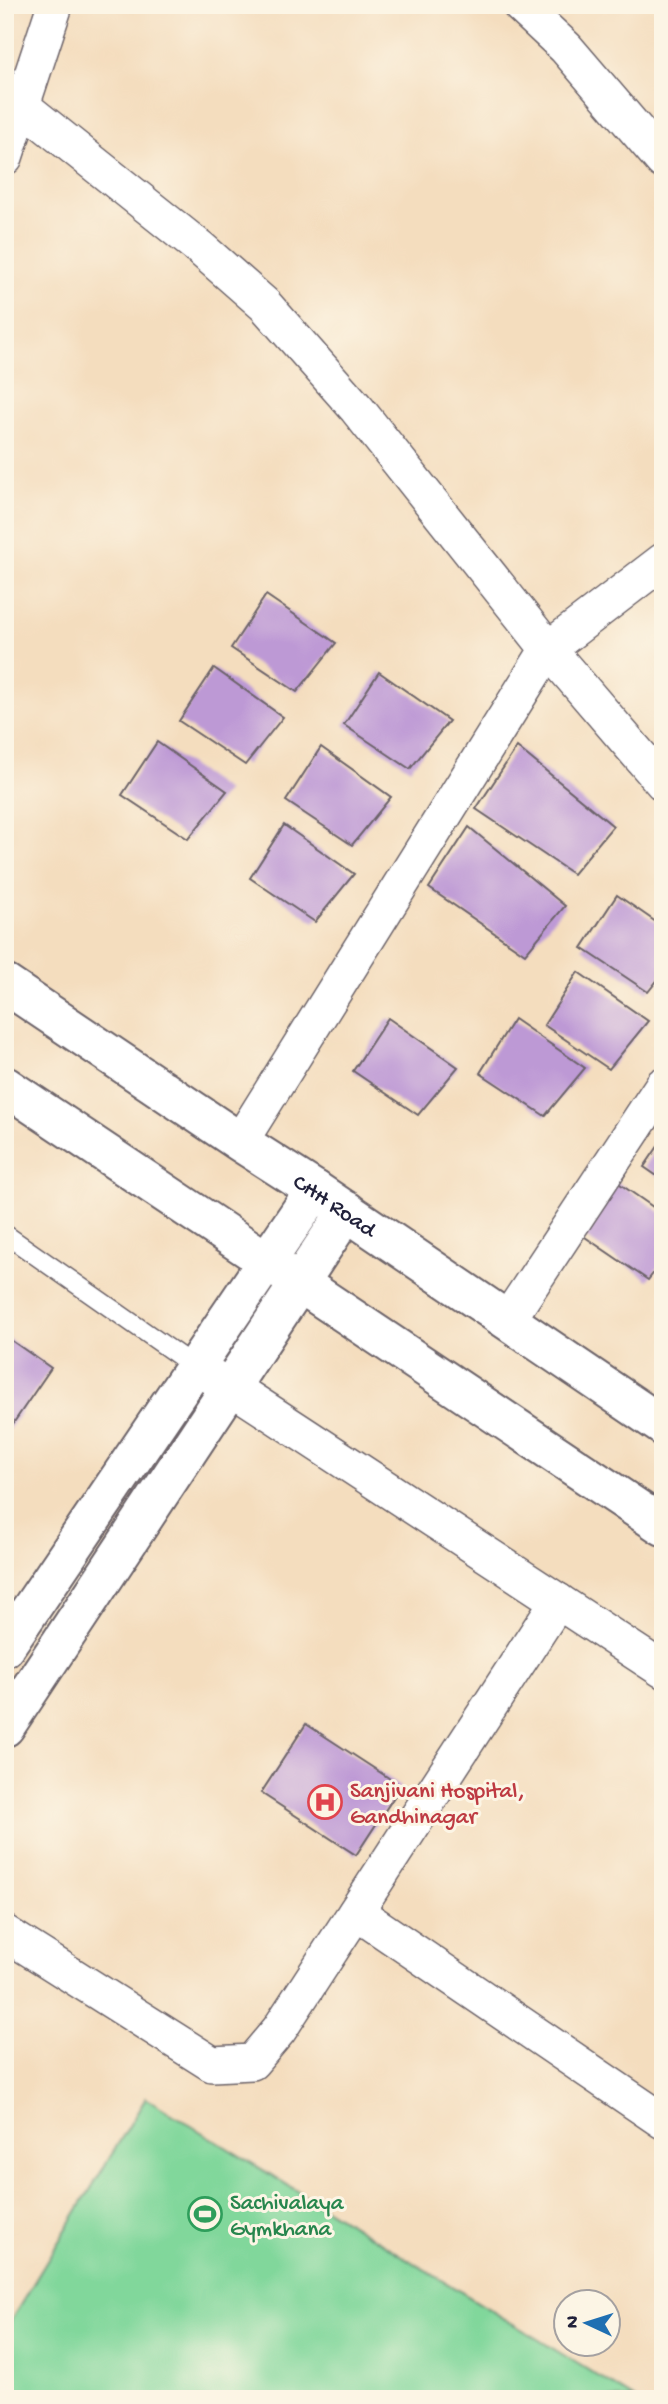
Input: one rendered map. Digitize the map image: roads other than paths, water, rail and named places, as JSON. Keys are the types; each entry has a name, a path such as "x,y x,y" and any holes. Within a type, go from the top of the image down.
{"street":[{"path":"5,157 55,5"},
{"path":"520,5 566,48 663,160"},
{"path":"22,106 200,248 265,304 357,409 548,649 663,783"},
{"path":"240,1142 548,649 663,561"},
{"name":"CHH Road","path":"5,984 347,1211 663,1426"},
{"path":"507,1321 663,1085"},
{"path":"5,1086 663,1525"},
{"path":"5,1727 136,1530 183,1422 195,1367 315,1190"},
{"path":"5,1647 100,1507 183,1422 231,1387 347,1211"},
{"path":"195,1367 231,1387 663,1670"},
{"path":"5,1933 212,2064 253,2062 279,2030 558,1601"},
{"path":"356,1912 663,2122"}],"lane":[{"path":"5,1234 195,1367"},
{"path":"100,1507 136,1530"}],"place":[{"name":"Sanjivani Hospital, Gandhinagar","path":"325,1802"},
{"name":"Sachivalaya Gymkhana","path":"205,2214"}]}
